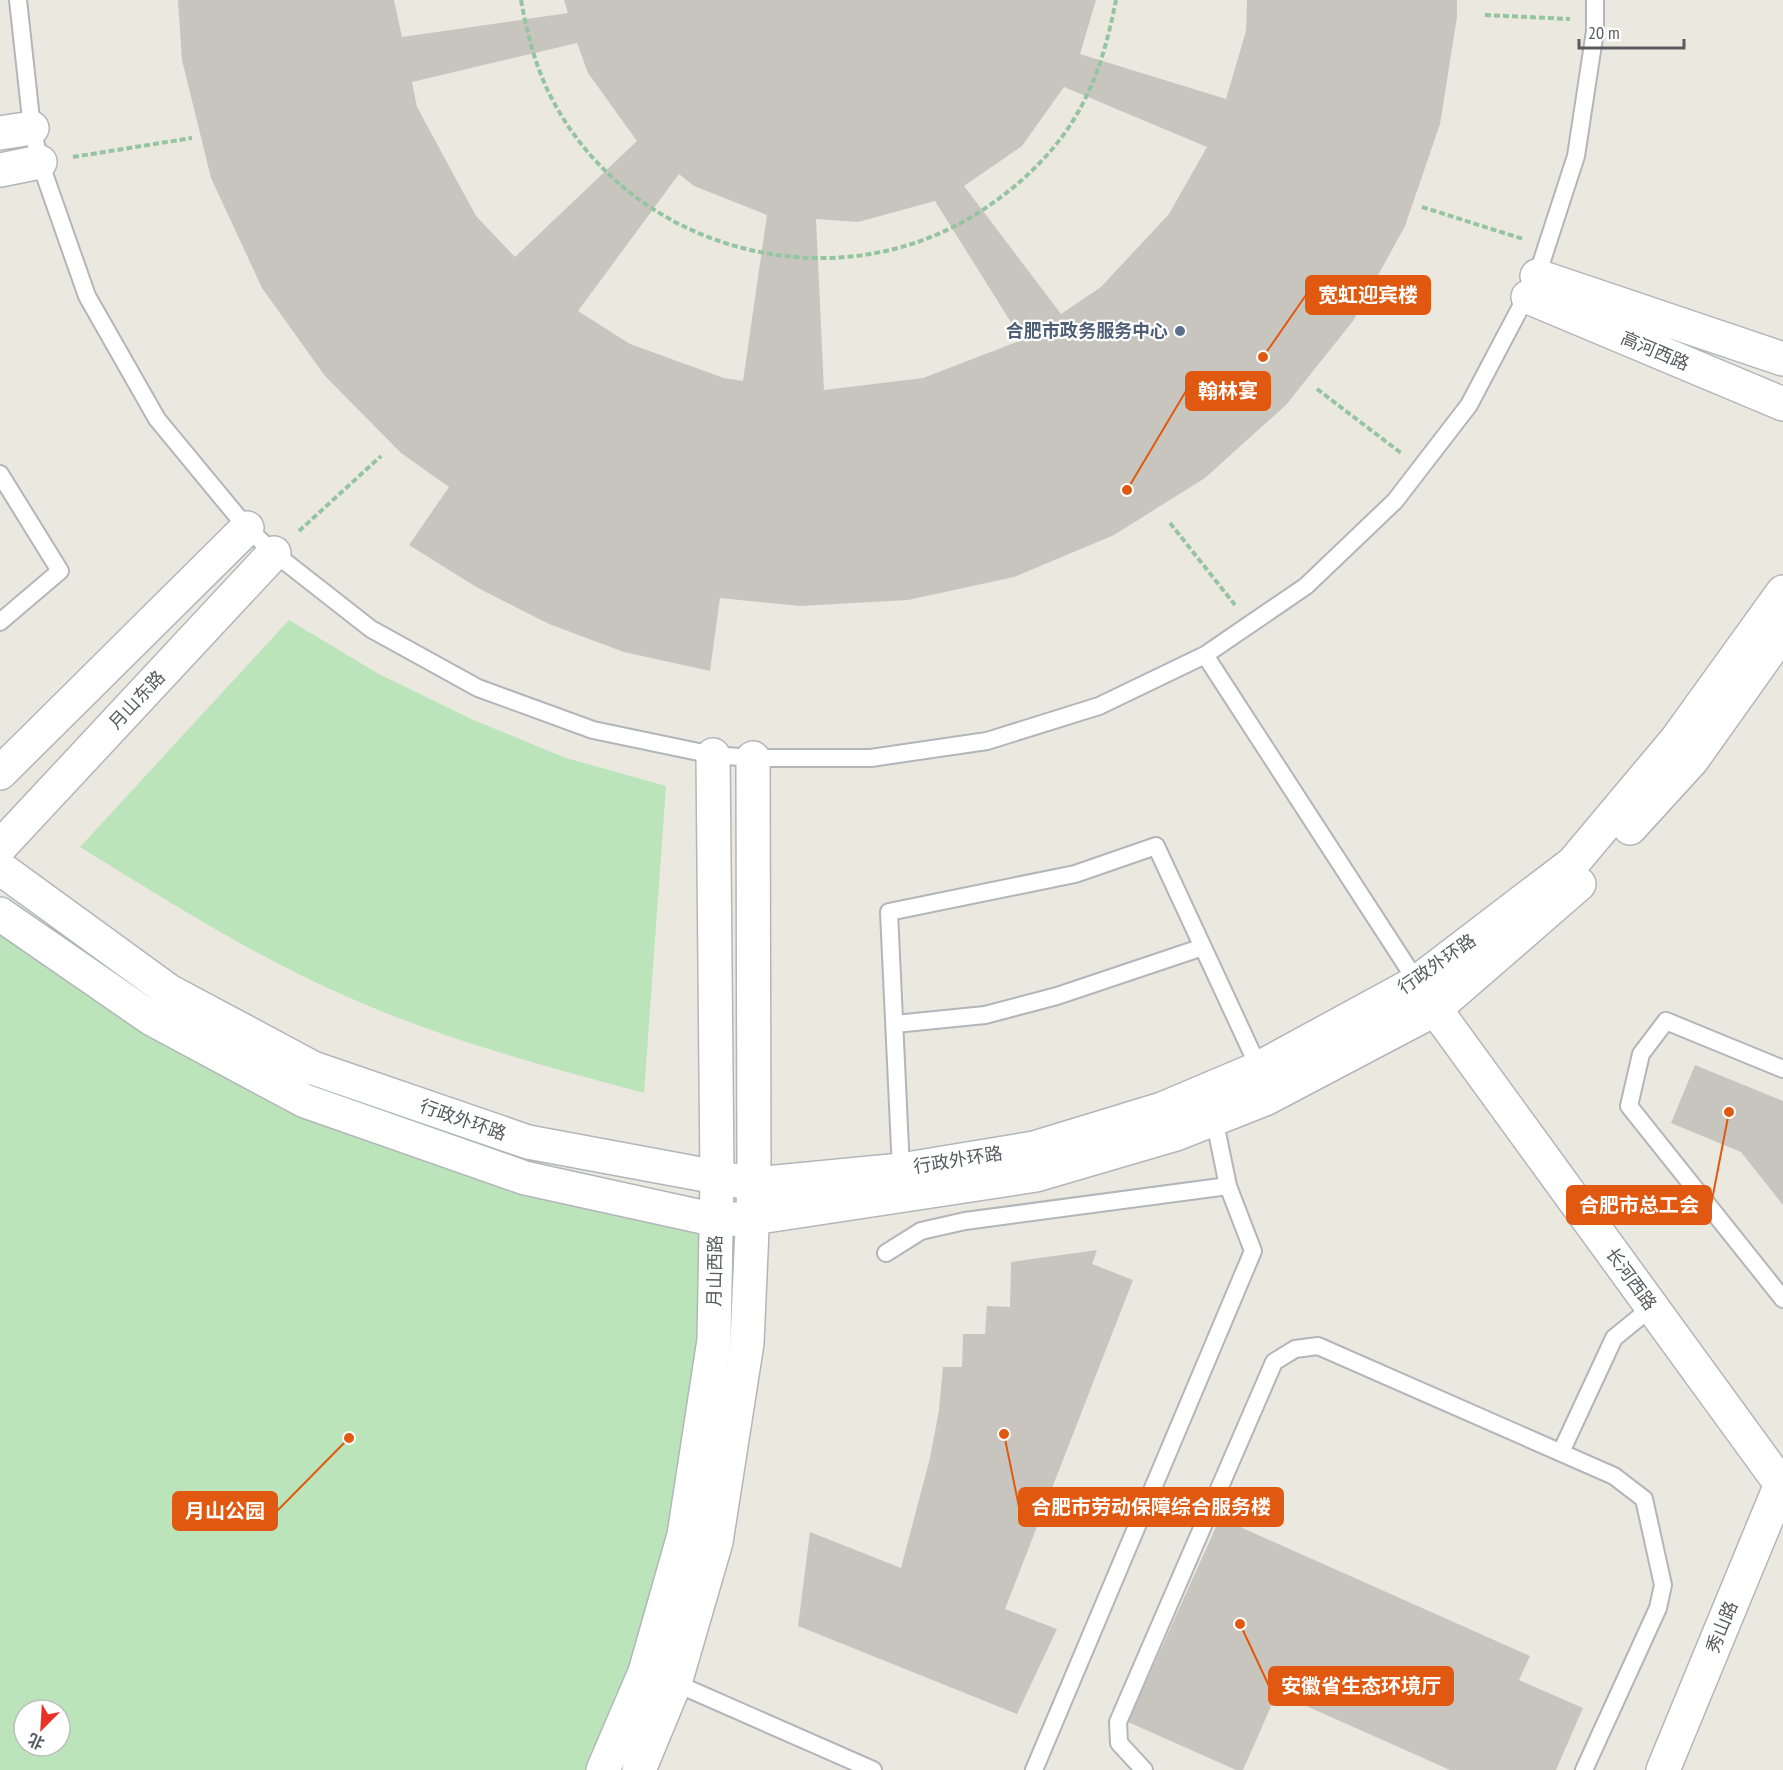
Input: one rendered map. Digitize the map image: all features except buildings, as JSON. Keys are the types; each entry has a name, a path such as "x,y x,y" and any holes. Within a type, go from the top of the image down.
{"street":[{"path":"0,133 32,128"},
{"path":"0,170 40,162"},
{"name":"高河西路","path":"1537,274 1783,359"},
{"name":"高河西路","path":"1537,274 1783,404"},
{"path":"0,773 247,528"},
{"name":"月山东路","path":"0,848 274,553"},
{"name":"行政外环路","path":"0,914 152,1019 304,1101 525,1178 716,1221 753,1218 1036,1175 1176,1134 1259,1068 1417,982 1573,863 1677,739 1783,592"},
{"name":"行政外环路","path":"0,868 169,991 313,1068 528,1142 754,1184 901,1170 1034,1148 1162,1109 1265,1099 1434,1010 1581,883 1692,760 1783,632"},
{"name":"月山西路","path":"603,1770 645,1672 684,1535 714,1340 717,1177 713,755"},
{"name":"月山西路","path":"639,1770 675,1683 717,1531 747,1343 754,1184 753,758"},
{"name":"长河西路","path":"1417,982 1434,1010 1782,1486"},
{"name":"秀山路","path":"1663,1770 1782,1486"}],"lane":[{"path":"18,0 32,128 40,162 87,296 157,419 247,528 274,553 371,629 478,688 593,730 713,755 753,758 871,759 987,741 1099,706 1205,655 1306,586 1395,501 1469,405 1537,274 1576,156 1595,20 1595,0"},
{"path":"0,474 60,571 0,622"},
{"path":"1205,655 1417,982"},
{"path":"901,1170 889,912 1075,874 1156,846 1259,1068"},
{"path":"895,1024 985,1015 1057,996 1203,947"},
{"path":"1783,1069 1666,1021 1641,1054 1629,1106 1783,1299"},
{"path":"1034,1770 1253,1251 1228,1186 1211,1104"},
{"path":"886,1253 921,1231 965,1221 1228,1186"},
{"path":"1561,1452 1614,1338 1652,1307"},
{"path":"1144,1770 1119,1743 1118,1722 1274,1362 1294,1349 1318,1346 1614,1476 1644,1499 1663,1585 1658,1608 1584,1770"},
{"path":"675,1683 873,1770"}],"path":[{"path":"521,0 528,41 550,95 581,144 623,187 672,222 727,246 786,258 846,259 904,248 960,225 1010,192 1052,150 1085,100 1107,45 1116,0"},
{"path":"1485,15 1595,20"},
{"path":"40,162 192,138"},
{"path":"1422,207 1537,274"},
{"path":"1317,389 1420,468"},
{"path":"274,553 381,456"},
{"path":"1170,523 1250,624"}],"green space":[{"path":"289,620 377,673 471,719 566,758 666,786 644,1093 459,1039 350,998 246,946 80,847"},
{"path":"0,914 305,1101 716,1220 684,1535 603,1770 0,1770"}],"place":[{"name":"合肥市政务服务中心","path":"1180,331"},
{"name":"宽虹迎宾楼","path":"1263,357"},
{"name":"翰林宴","path":"1127,490"},
{"name":"合肥市总工会","path":"1729,1112"},
{"name":"合肥市劳动保障综合服务楼","path":"1004,1434"},
{"name":"月山公园","path":"349,1438"},
{"name":"安徽省生态环境厅","path":"1240,1624"}]}
